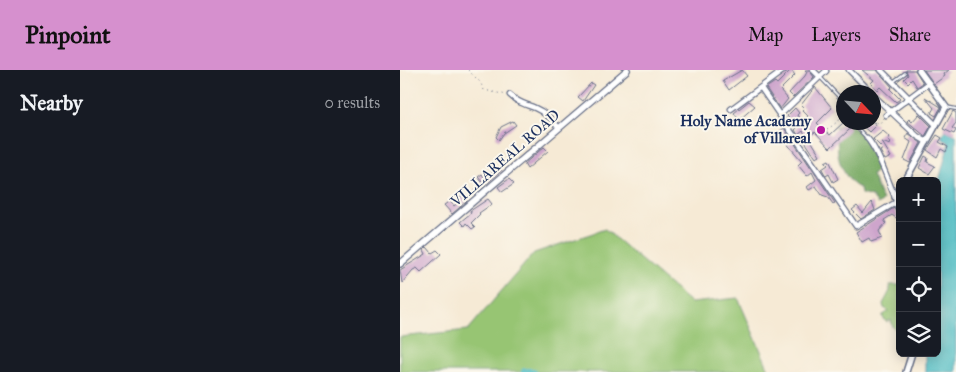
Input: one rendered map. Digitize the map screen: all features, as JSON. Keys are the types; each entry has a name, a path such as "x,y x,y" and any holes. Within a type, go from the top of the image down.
{"main road":[{"name":"VILLAREAL ROAD","path":"401,261 627,70"}],"street":[{"path":"731,109 784,70"},
{"path":"813,70 819,76"},
{"path":"849,70 864,85"},
{"path":"881,70 936,125"},
{"path":"907,177 946,107 919,70"},
{"path":"780,115 826,71"},
{"path":"888,114 929,83"},
{"path":"761,88 856,226 895,200 882,170 876,149 867,138"},
{"path":"510,95 517,102 536,108 548,116 559,128"},
{"path":"881,104 888,114 927,142"},
{"path":"906,372 911,357"}],"lane":[{"path":"893,82 905,73"},
{"path":"819,76 836,94"},
{"path":"946,107 956,109"},
{"path":"859,130 867,138"}],"path":[{"path":"468,70 480,82 484,90 510,95"},
{"path":"881,121 888,114"},
{"path":"827,130 836,123"}],"green space":[{"path":"836,130 858,130 864,136 878,169 872,175 883,201 878,205 872,197 861,194 860,188 852,183 846,174 838,155"},
{"path":"605,229 691,303 738,298 770,372 400,372 400,337 468,330 534,253"},
{"path":"890,285 896,285 896,330 891,320 886,322 882,316 889,311 884,308 883,304 890,291"}],"water":[{"path":"946,130 956,135 956,372 925,372 925,357 941,357 940,177 949,143 941,137"}],"building":[{"path":"742,70 747,76 729,90 723,81"},
{"path":"791,70 795,75 780,90 788,99 780,109 766,88 775,82 777,84"},
{"path":"805,70 809,70 814,77 793,97 789,93 805,76 807,72"},
{"path":"862,70 877,70 892,87 890,89 900,99 896,102 881,88 881,85 873,85 871,83 874,80"},
{"path":"906,70 915,70 923,83 917,87 912,79 908,83 904,79 908,75"},
{"path":"924,70 949,70 944,74 945,76 934,84"},
{"path":"591,83 594,85 583,101 578,97"},
{"path":"815,87 832,108 817,123 830,135 836,129 849,130 830,148 815,132 807,137 803,131 798,135 795,130 797,128 787,116 795,108 802,122 808,116 802,110 804,108 801,105"},
{"path":"925,97 941,107 936,116 931,113 934,108"},
{"path":"749,101 755,106 739,120 734,113"},
{"path":"953,111 956,113 956,123 952,128 956,130 954,134 943,129"},
{"path":"919,114 931,126 925,136 907,121 909,119 912,122"},
{"path":"513,121 516,125 504,133 499,140 496,137 501,127"},
{"path":"784,128 835,203 833,204 828,197 822,195 816,186 809,190 807,187 816,180 812,172 807,176 798,165 802,161 783,139 785,138 780,131"},
{"path":"883,131 890,137 888,140 891,142 890,145 882,142 891,157 885,160 880,151 883,149 873,139"},
{"path":"908,133 921,143 910,163 904,160 911,142 905,138"},
{"path":"937,135 942,138 939,142 948,147 946,152 941,149 937,157 927,150"},
{"path":"809,137 820,155 816,158 804,140"},
{"path":"544,147 548,151 527,169 524,164"},
{"path":"925,156 928,158 927,162 935,166 929,174 919,168"},
{"path":"829,160 838,179 833,182 829,174 826,176 822,169 828,165 825,162"},
{"path":"499,167 502,170 476,193 474,191 483,183 478,177 482,174 484,177"},
{"path":"509,179 514,184 502,192 498,187"},
{"path":"462,195 467,201 452,214 444,205 450,201 454,206 461,200 459,198"},
{"path":"488,199 492,204 479,213 471,223 475,227 472,229 466,223 464,226 460,222 471,213 470,211"},
{"path":"872,202 875,210 861,219 852,210 857,206 863,213"},
{"path":"894,208 896,218 892,215 884,220 886,223 879,231 882,238 871,242 869,238 862,242 856,232"},
{"path":"427,247 432,253 437,250 441,254 421,272 417,268 413,270 402,283 400,270 426,254 424,250"}],"waterway":[{"path":"525,372 533,372"}],"place":[{"name":"Holy Name Academy of Villareal","path":"821,130"}]}
